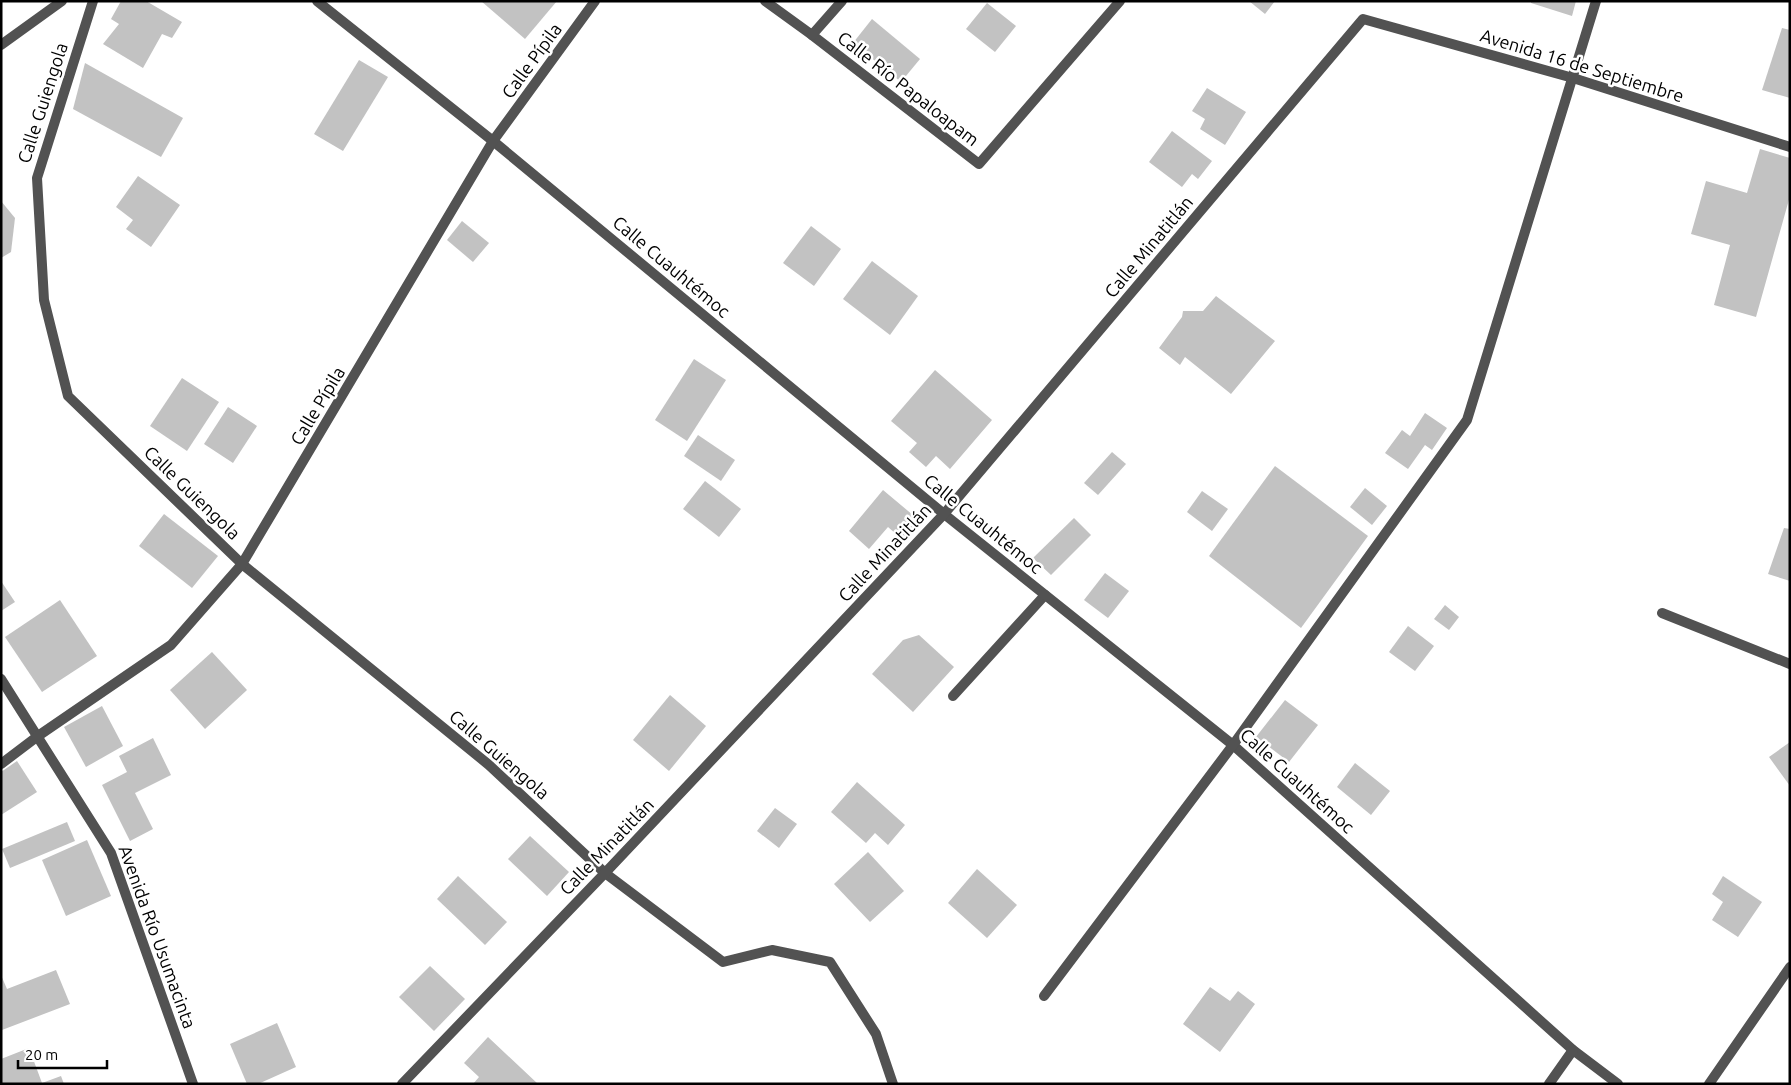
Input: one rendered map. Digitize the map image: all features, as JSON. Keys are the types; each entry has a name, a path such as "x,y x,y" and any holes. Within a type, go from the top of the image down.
{"street":[{"path":"1,45 62,1"},
{"name":"Calle Guiengola","path":"93,1 37,178 44,300 68,396 242,564 489,765 605,873 723,962 772,950 830,962 876,1034 893,1084"},
{"name":"Calle Cuauhtémoc","path":"318,1 494,141 944,514 1233,745 1573,1050 1618,1084"},
{"name":"Calle Pípila","path":"1,764 38,736 171,645 242,564 494,141 595,1"},
{"name":"Calle Río Papaloapam","path":"765,1 979,164 1120,1"},
{"path":"812,35 842,1"},
{"path":"1044,996 1233,745 1467,420 1596,1"},
{"name":"Avenida 16 de Septiembre","path":"1363,19 1573,78 1790,148"},
{"name":"Calle Minatitlán","path":"402,1084 605,873 944,514 1363,19"},
{"path":"953,696 1045,595"},
{"path":"1662,613 1790,664"},
{"name":"Avenida Río Usumacinta","path":"1,679 111,853 193,1084"},
{"path":"1709,1084 1790,967"},
{"path":"1549,1084 1573,1050"}],"building":[{"path":"121,1 146,1 182,22 172,38 162,34 143,68 103,44 119,24 111,19"},
{"path":"481,1 557,1 525,39"},
{"path":"1249,1 1275,1 1265,14"},
{"path":"1531,1 1576,1 1572,16 1531,3"},
{"path":"987,3 1016,26 995,52 966,29"},
{"path":"872,19 920,59 901,82 853,43"},
{"path":"1782,28 1790,30 1790,98 1762,90"},
{"path":"359,60 388,77 343,151 314,134"},
{"path":"85,63 183,118 161,157 73,109"},
{"path":"1207,88 1246,112 1225,145 1200,129 1205,119 1192,111"},
{"path":"1172,131 1212,161 1198,179 1192,174 1182,187 1149,162"},
{"path":"1760,149 1790,158 1790,196 1756,317 1714,305 1730,245 1691,234 1706,181 1747,193"},
{"path":"138,176 180,205 151,247 126,229 133,220 116,207"},
{"path":"1,201 15,218 11,252 1,258"},
{"path":"462,221 489,243 473,262 447,240"},
{"path":"811,226 841,249 814,286 783,263"},
{"path":"872,261 918,296 890,335 843,299"},
{"path":"1216,296 1275,341 1231,394 1185,357 1180,365 1159,348 1182,317 1183,311 1203,311"},
{"path":"694,359 726,380 687,441 655,420"},
{"path":"935,370 992,420 950,469 936,456 926,467 909,452 917,443 891,421"},
{"path":"182,378 219,402 187,451 150,426"},
{"path":"228,407 257,426 233,463 204,444"},
{"path":"1425,413 1447,428 1432,450 1425,445 1408,469 1385,453 1402,430 1410,436"},
{"path":"698,435 735,460 721,481 684,456"},
{"path":"1112,452 1126,464 1098,495 1084,483"},
{"path":"1275,466 1368,536 1301,628 1209,556"},
{"path":"705,481 741,509 719,537 683,509"},
{"path":"1365,488 1387,506 1372,525 1350,507"},
{"path":"883,490 920,521 904,541 888,527 869,549 849,531"},
{"path":"1202,491 1228,509 1212,531 1187,512"},
{"path":"164,514 218,556 192,588 139,546"},
{"path":"1074,518 1091,535 1051,575 1033,558"},
{"path":"1784,528 1790,529 1790,581 1768,574"},
{"path":"1105,573 1129,591 1108,618 1084,600"},
{"path":"1,581 15,602 1,611"},
{"path":"60,600 97,656 42,692 5,637"},
{"path":"1445,605 1459,617 1449,630 1434,619"},
{"path":"1408,626 1434,646 1415,671 1389,652"},
{"path":"919,635 954,667 913,712 872,674 903,640"},
{"path":"212,652 247,690 205,729 170,690"},
{"path":"670,695 706,726 669,771 633,740"},
{"path":"1285,700 1318,725 1289,762 1256,737"},
{"path":"102,706 123,746 86,767 64,727"},
{"path":"153,738 171,775 135,793 153,829 130,841 102,785 127,772 119,756"},
{"path":"1790,742 1790,786 1769,757"},
{"path":"17,761 37,792 1,815 1,772"},
{"path":"1355,763 1390,791 1371,815 1337,787"},
{"path":"857,782 905,825 888,845 875,833 866,843 831,812"},
{"path":"775,808 797,824 779,848 757,831"},
{"path":"67,822 75,841 10,868 2,849"},
{"path":"530,836 569,872 547,896 508,859"},
{"path":"87,840 111,896 66,916 42,860"},
{"path":"868,852 904,891 870,922 834,884"},
{"path":"977,869 1017,905 987,938 948,903"},
{"path":"458,876 507,922 485,945 437,899"},
{"path":"1723,876 1762,902 1738,937 1712,920 1723,902 1712,894"},
{"path":"430,966 465,999 434,1031 399,997"},
{"path":"56,970 70,1004 2,1030 1,975 7,989"},
{"path":"1210,987 1230,1001 1238,991 1255,1004 1220,1052 1183,1024"},
{"path":"277,1023 296,1067 258,1084 247,1084 230,1044"},
{"path":"488,1037 538,1084 473,1084 479,1077 464,1063"},
{"path":"29,1048 42,1083 61,1076 64,1084 1,1084 1,1059"}]}
